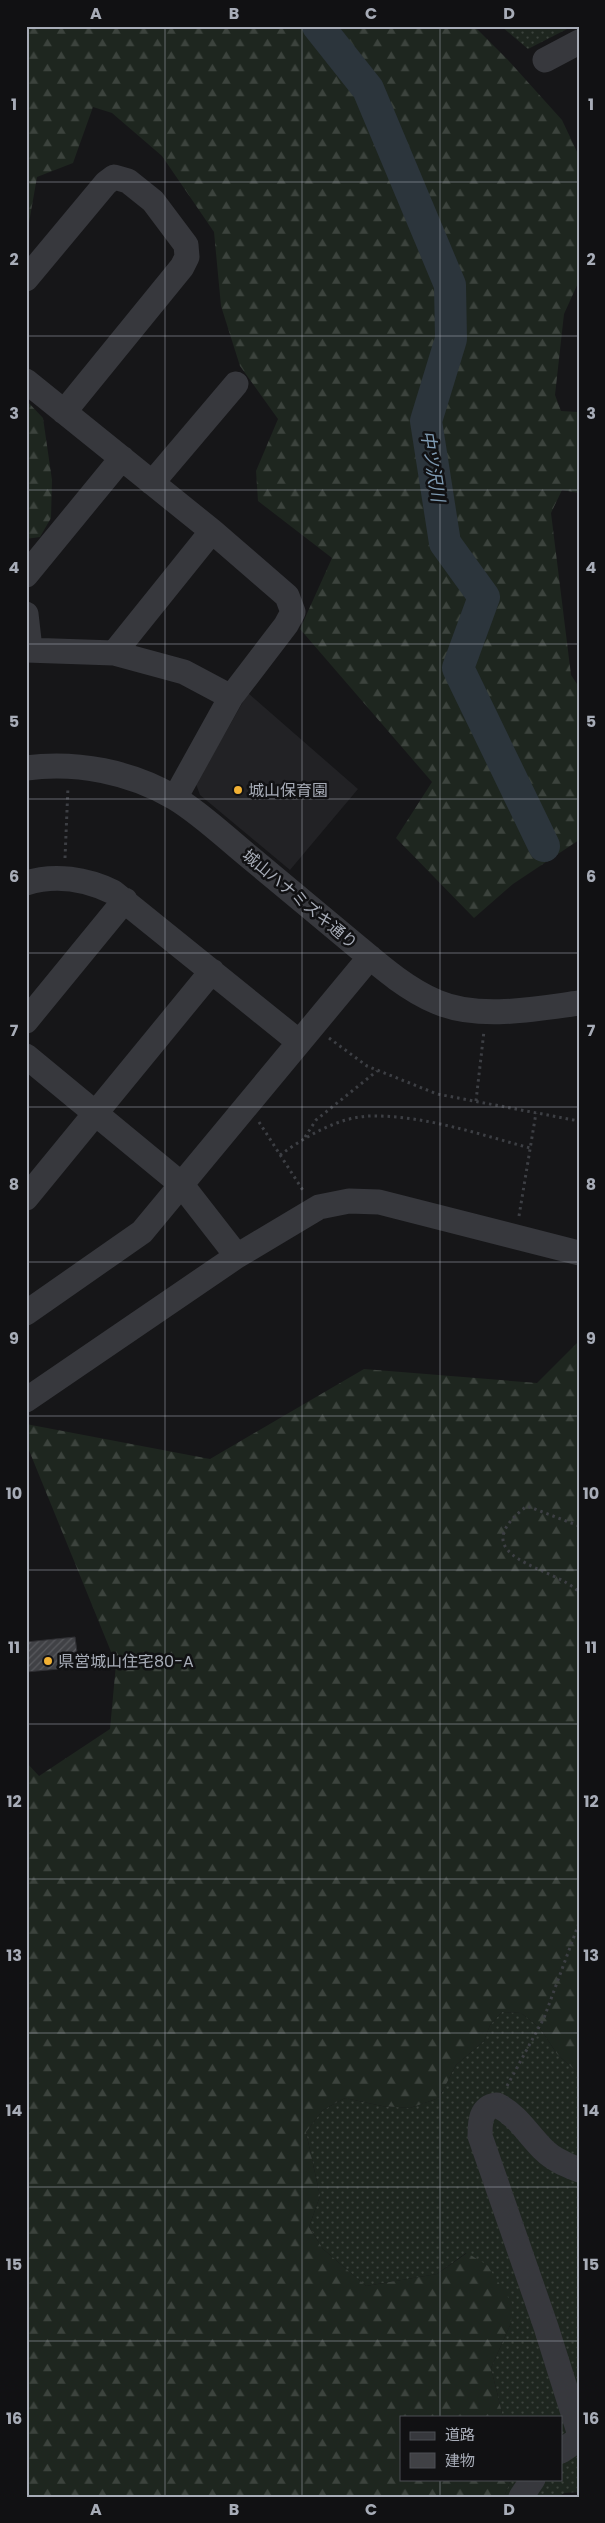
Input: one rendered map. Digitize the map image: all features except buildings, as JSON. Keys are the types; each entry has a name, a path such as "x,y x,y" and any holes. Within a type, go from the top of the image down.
{"street":[{"path":"545,60 579,42"},
{"path":"26,279 106,182 114,177 128,181 153,201 186,245 187,258 182,267 64,412"},
{"path":"26,381 212,531 287,596 293,612 286,625 230,697 175,798"},
{"path":"152,483 236,384"},
{"path":"26,575 122,458"},
{"path":"114,653 212,531"},
{"path":"26,614 28,649 114,653 184,672 230,697"},
{"name":"城山ハナミズキ通り","path":"26,768 47,765 69,766 107,772 129,778 175,798 370,957 414,990 437,1002 460,1008 486,1011 523,1011 579,1003"},
{"path":"26,883 64,879 100,886 125,900 212,971 306,1033"},
{"path":"26,1020 125,900"},
{"path":"28,1309 142,1232 370,957"},
{"path":"26,1198 212,971"},
{"path":"26,1056 181,1184 237,1256"},
{"path":"26,1400 237,1256 316,1209 348,1201 380,1202 579,1253"},
{"path":"579,2170 558,2161 544,2151 510,2112 497,2105 487,2109 480,2120 480,2136 546,2327 579,2432"},
{"path":"562,2450 579,2440"},
{"path":"521,2497 532,2480"}],"path":[{"path":"64,879 69,766"},
{"path":"476,1101 486,1011"},
{"path":"306,1033 367,1066 437,1094 579,1121"},
{"path":"304,1138 316,1120 377,1070"},
{"path":"247,1104 316,1209"},
{"path":"516,1237 536,1113"},
{"path":"280,1155 304,1138 340,1123 369,1116 434,1123 530,1148"},
{"path":"579,1526 527,1506 507,1524 504,1540 516,1559 571,1584 579,1592"},
{"path":"497,2105 544,2018 579,1922"}],"shaded area":[{"path":"248,693 358,789 290,870 200,795 196,784"}],"green space":[{"path":"26,26 474,26 508,60 562,120 579,156 579,281 564,314 555,395 561,411 579,412 579,493 562,490 551,513 571,675 579,687 579,840 513,884 474,918 396,838 432,782 300,629 332,558 258,501 256,471 278,419 240,366 221,306 214,232 162,156 112,113 93,107 73,163 37,177 26,240"},
{"path":"501,26 573,26 528,49"},
{"path":"26,400 43,418 52,480 51,518 40,537 26,539"},
{"path":"579,1341 579,2074 557,2054 540,2028 521,2013 502,2012 490,2025 484,2041 456,2065 439,2098 410,2108 382,2106 345,2098 323,2110 306,2132 320,2196 309,2227 323,2249 366,2286 437,2274 467,2253 487,2265 512,2303 511,2323 491,2368 503,2416 400,2416 400,2480 511,2480 504,2497 26,2497 26,1762 39,1776 110,1729 116,1664 26,1443 26,1424 210,1459 364,1369 537,1383"},
{"path":"502,2012 521,2013 540,2028 557,2054 579,2074 579,2492 565,2493 557,2497 504,2497 511,2480 562,2480 562,2416 503,2416 491,2368 511,2323 466,2253 437,2274 366,2286 323,2249 309,2227 320,2196 306,2132 323,2110 345,2098 382,2106 410,2108 439,2098 456,2065 484,2041 490,2025"}],"waterway":[{"name":"中ツ沢川","path":"318,26 368,89 450,285 451,339 426,421 445,543 484,597 458,668 544,846"}],"place":[{"name":"城山保育園","path":"238,790"},
{"name":"県営城山住宅80-A","path":"48,1661"}]}
